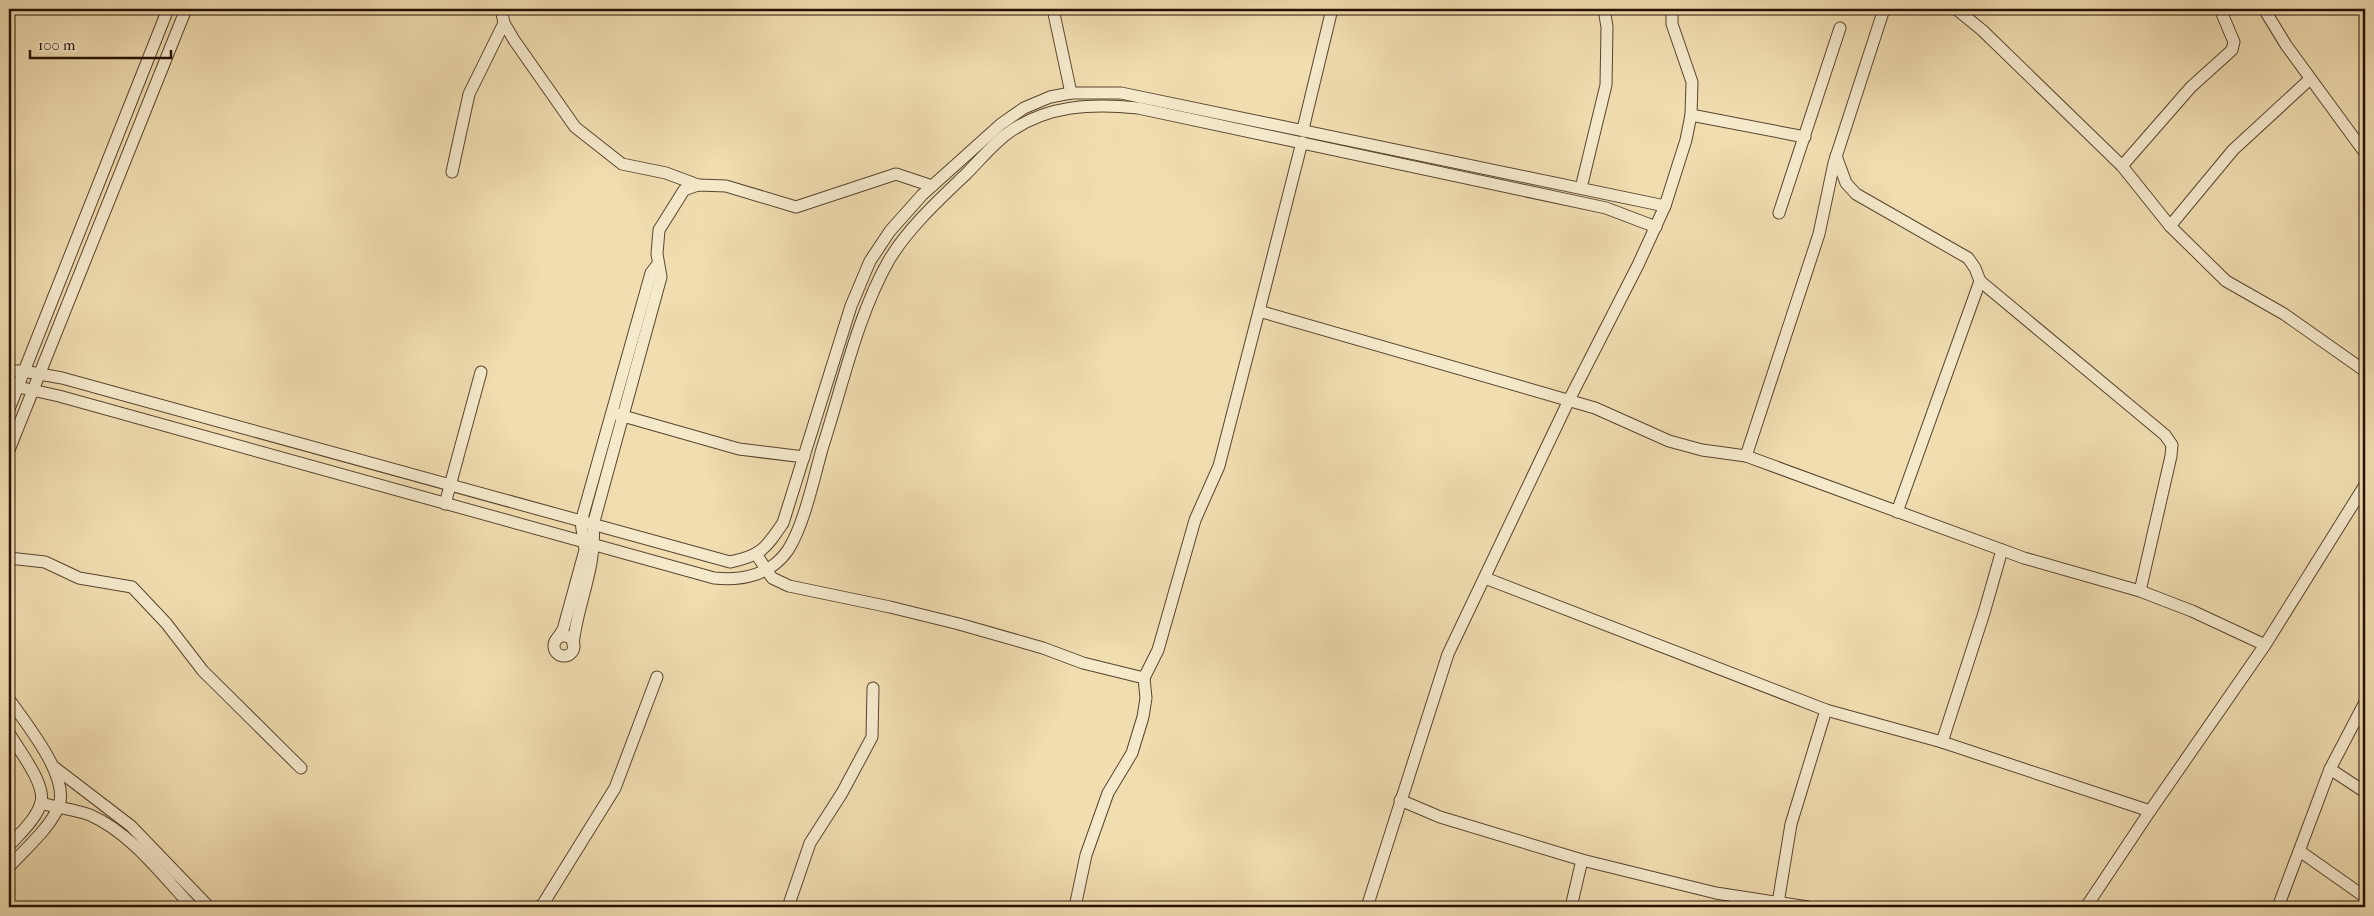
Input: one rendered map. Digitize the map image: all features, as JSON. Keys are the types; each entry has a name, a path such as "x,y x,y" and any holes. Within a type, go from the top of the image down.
{"street":[{"path":"9,409 13,383 23,371 168,9"},
{"path":"9,450 186,9"},
{"path":"501,9 504,23 575,127 622,164 666,173 698,185 726,186 796,207 896,174 932,186"},
{"path":"1053,9 1071,93"},
{"path":"1302,129 1332,9"},
{"path":"1581,188 1606,85 1607,27 1604,9"},
{"path":"1367,907 1448,654 1569,400 1665,206 1686,140 1691,115 1692,82 1672,24 1672,9"},
{"path":"1746,456 1819,234 1836,156 1884,9"},
{"path":"1956,9 1982,30 2122,166 2170,226 2226,281 2284,314 2365,371"},
{"path":"2122,166 2191,87 2232,50 2234,42 2220,9"},
{"path":"2264,9 2286,45 2365,153"},
{"path":"452,172 469,94 504,23"},
{"path":"1780,213 1840,28"},
{"path":"2170,226 2233,150 2310,79"},
{"path":"9,371 23,371 81,384 730,562 751,558 768,545 783,523 851,306 870,261 890,231 932,186 1001,124 1024,108 1050,97 1071,93 1121,93 1302,129 1665,206"},
{"path":"13,383 32,390 714,578 736,580 766,569 788,550 796,532 874,289 907,234 1007,134 1028,121 1053,111 1072,107 1115,106 1138,108 1606,208 1656,227"},
{"path":"1198,120 1200,108"},
{"path":"1691,115 1805,137"},
{"path":"1074,907 1086,855 1108,793 1132,753 1135,744 1144,716 1146,698 1144,678 1158,650 1195,520 1219,466 1302,142"},
{"path":"1836,156 1846,183 1856,194 1909,222 1968,258 1975,268 1980,281 2165,435 2172,445 2140,591"},
{"path":"1480,181 1482,167"},
{"path":"590,544 581,522 662,277 658,264 659,230 684,190 698,185"},
{"path":"1897,512 1980,281"},
{"path":"1259,310 1595,408 1669,442 1702,450 1746,456 2024,558 2140,591 2199,614 2265,645"},
{"path":"445,504 480,372"},
{"path":"618,414 739,449 804,457"},
{"path":"590,544 585,550 563,630 556,640 554,649 560,655 570,654 573,645 590,544 593,525 618,414"},
{"path":"2086,907 2265,645 2365,485"},
{"path":"1942,742 1984,613 2002,550"},
{"path":"756,554 772,578 789,586 950,622 1043,648 1083,663 1144,678"},
{"path":"9,558 45,562 79,578 132,588 166,623 203,672 301,768"},
{"path":"1485,578 1826,710 1942,742 2150,811"},
{"path":"538,907 543,904 615,788 657,677"},
{"path":"788,907 810,843 842,793 872,737 873,688"},
{"path":"9,699 54,767 60,786 58,808 47,825 9,868"},
{"path":"2279,907 2301,852 2330,769 2365,702"},
{"path":"1778,903 1791,824 1826,710"},
{"path":"9,732 37,780 42,794 41,803 34,818 9,846"},
{"path":"54,767 131,826 208,907"},
{"path":"2330,769 2365,792"},
{"path":"1400,800 1440,817 1582,860 1716,893 1808,907"},
{"path":"41,803 89,815 114,814"},
{"path":"89,815 111,827 129,841 192,907"},
{"path":"2301,852 2365,897"},
{"path":"1571,907 1582,860"}]}
